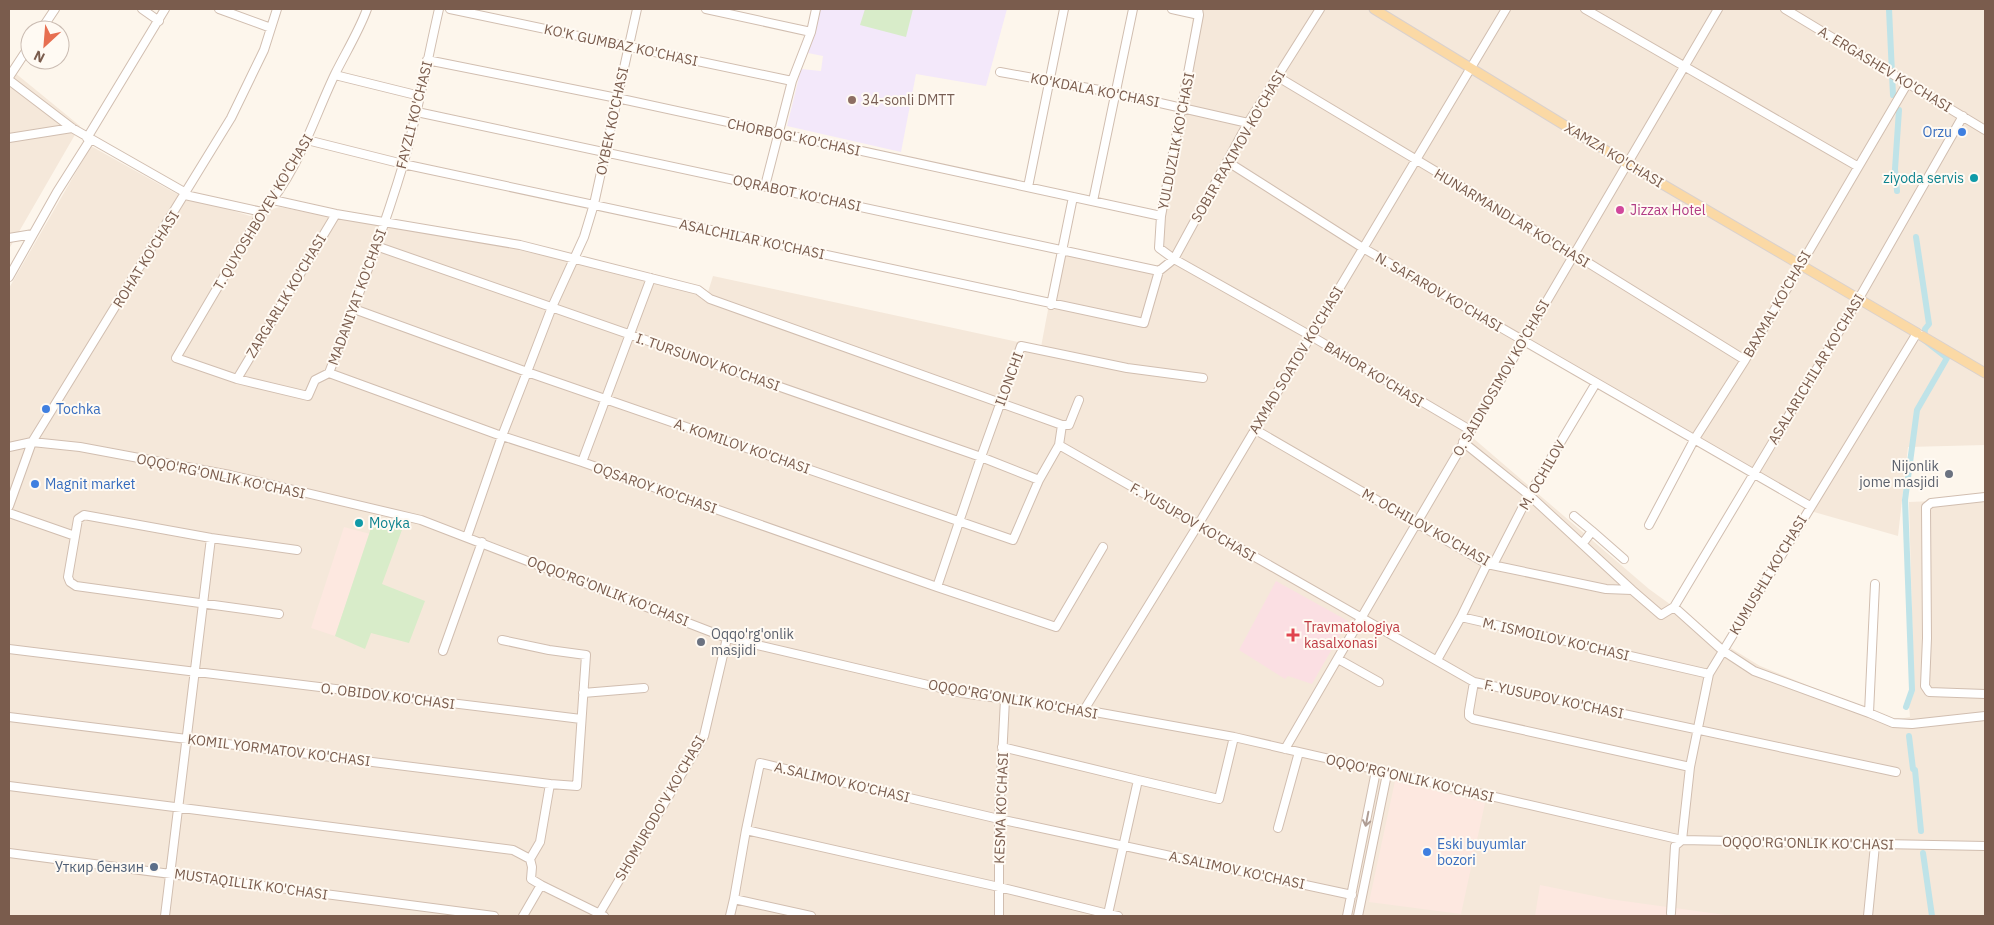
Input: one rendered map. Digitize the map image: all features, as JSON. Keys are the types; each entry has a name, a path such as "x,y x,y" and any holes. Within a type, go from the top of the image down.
{"main road":[{"name":"XAMZA KO'CHASI","path":"1374,9 1628,164 1985,373"}],"street":[{"path":"48,20 55,9"},
{"path":"142,9 159,21"},
{"path":"9,277 32,234 165,9"},
{"path":"219,9 271,28"},
{"name":"ROHAT KO'CHASI","path":"9,506 32,442 231,118 264,50 277,9"},
{"name":"T. QUYOSHBOYEV KO'CHASI","path":"237,379 176,358 262,212 273,200 308,140 335,76 367,9"},
{"name":"FAYZLI KO'CHASI","path":"385,221 417,112 438,9"},
{"name":"KO'K GUMBAZ KO'CHASI","path":"450,9 792,81"},
{"name":"OYBEK KO'CHASI","path":"467,536 526,372 572,259 584,237 594,204 637,9"},
{"path":"706,9 811,32"},
{"path":"766,186 792,81 811,32 816,9"},
{"path":"1028,187 1064,9"},
{"path":"1093,201 1134,9"},
{"path":"1172,9 1199,12"},
{"name":"SOBIR RAXIMOV KO'CHASI","path":"1174,259 1248,123 1320,9"},
{"name":"AXMAD SOATOV KO'CHASI","path":"1084,710 1198,525 1506,9"},
{"path":"1584,9 1858,166"},
{"name":"O. SAIDNOSIMOV KO'CHASI","path":"1285,749 1522,340 1628,164 1718,9"},
{"name":"A. ERGASHEV KO'CHASI","path":"1785,9 1985,130"},
{"name":"YULDUZLIK KO'CHASI","path":"1174,259 1158,248 1161,216 1183,108 1199,12"},
{"name":"CHORBOG' KO'CHASI","path":"427,60 617,98 1161,216"},
{"path":"20,62 9,79 88,139 185,194 262,212"},
{"name":"KO'KDALA KO'CHASI","path":"1000,72 1116,93 1248,123"},
{"path":"335,76 420,96"},
{"name":"HUNARMANDLAR KO'CHASI","path":"1278,77 1574,254 1746,360"},
{"name":"BAXMAL KO'CHASI","path":"1649,525 1694,440 1746,360 1907,84"},
{"name":"OQRABOT KO'CHASI","path":"417,112 1159,271"},
{"name":"ASALARICHILAR KO'CHASI","path":"1632,590 1661,615 1674,607 1858,300 1963,116"},
{"path":"9,138 72,128"},
{"name":"ASALCHILAR KO'CHASI","path":"308,140 403,164 594,204 1051,305 1144,323 1159,271"},
{"name":"N. SAFAROV KO'CHASI","path":"1228,162 1363,248 1810,506"},
{"path":"1051,305 1073,197"},
{"path":"273,200 336,214 520,244 572,259 698,290 710,299 1062,425 1069,425 1079,400"},
{"name":"ZARGARLIK KO'CHASI","path":"237,379 336,214"},
{"name":"MADANIYAT KO'CHASI","path":"329,373 385,221"},
{"path":"9,238 32,234"},
{"name":"I. TURSUNOV KO'CHASI","path":"376,246 981,457 1039,480"},
{"path":"1159,271 1174,259"},
{"name":"BAHOR KO'CHASI","path":"1174,259 1311,336 1470,430"},
{"path":"582,462 651,278"},
{"name":"A. KOMILOV KO'CHASI","path":"354,309 526,372 1013,540 1039,480 1059,445 1062,425"},
{"name":"KUMUSHLI KO'CHASI","path":"1671,913 1675,846 1682,840 1690,767 1708,674 1810,506 1922,336"},
{"name":"ILONCHI","path":"937,587 958,521 1021,346 1127,368 1202,378"},
{"path":"237,379 308,396 315,380 329,373"},
{"name":"OQSAROY KO'CHASI","path":"329,373 502,436 582,462 937,587 1056,626 1103,547"},
{"name":"M. OCHILOV","path":"1487,564 1496,561 1530,495 1596,383"},
{"name":"M. OCHILOV KO'CHASI","path":"1254,429 1487,564 1606,589 1632,590"},
{"name":"OQQO'RG'ONLIK KO'CHASI","path":"9,447 32,442 80,446 230,476 421,520 467,536 727,638 962,693 1084,710 1234,737 1387,774 1427,781 1682,840 1985,846"},
{"path":"1463,442 1530,495 1584,543 1632,590"},
{"name":"F. YUSUPOV KO'CHASI","path":"1059,445 1474,682 1896,772"},
{"path":"1985,497 1935,502 1926,507 1925,686 1929,692 1985,694"},
{"path":"9,513 75,536"},
{"path":"279,614 76,586 70,582 68,577 78,519 84,515 211,538 297,550"},
{"path":"1574,516 1624,559"},
{"path":"1584,543 1592,532"},
{"path":"166,916 211,538"},
{"path":"442,651 482,542"},
{"name":"M. ISMOILOV KO'CHASI","path":"1487,564 1461,616 1708,674"},
{"path":"1869,713 1876,584"},
{"path":"1674,607 1722,650 1754,671 1869,713 1892,724 1912,724 1985,716"},
{"path":"1437,660 1461,616"},
{"name":"SHOMURODO'V KO'CHASI","path":"600,915 704,736 727,638"},
{"path":"502,640 549,650 586,655 581,719"},
{"name":"O. OBIDOV KO'CHASI","path":"9,649 581,719"},
{"path":"1338,659 1379,682"},
{"path":"1474,682 1468,712 1469,716 1473,719 1690,767"},
{"path":"583,693 644,688"},
{"name":"KESMA KO'CHASI","path":"999,916 999,819 1005,699"},
{"name":"KOMIL YORMATOV KO'CHASI","path":"9,717 577,786 581,719"},
{"path":"1002,747 1218,799 1234,737"},
{"path":"1278,828 1299,752"},
{"name":"A.SALIMOV KO'CHASI","path":"746,830 760,764 999,819 1352,895"},
{"path":"1347,916 1376,771"},
{"path":"1349,906 1359,912 1387,774"},
{"path":"1108,915 1138,780"},
{"path":"530,860 540,842 550,784"},
{"path":"9,786 179,806 513,850 530,860 532,867 531,878 600,915"},
{"path":"730,916 746,830 1118,916"},
{"path":"1868,916 1875,845"},
{"name":"MUSTAQILLIK KO'CHASI","path":"9,853 494,916"},
{"path":"523,916 541,885"},
{"path":"734,899 811,916"}],"shaded area":[{"path":"819,9 1007,9 986,86 916,74 901,152 787,126 801,69 821,71 823,56 808,53"},
{"path":"1194,9 1985,9 1985,445 1908,447 1898,536 1814,512 1523,345 1473,438 1649,589 1729,647 1760,666 1893,720 1910,717 1909,706 1914,692 1909,502 1985,499 1985,916 9,916 9,288 91,146 175,193 250,216 279,207 378,225 429,225 514,239 708,292 713,276 1041,347 1060,246 1158,267 1167,260 1154,248 1159,207 1186,67"},
{"path":"9,68 80,126 9,249"},
{"path":"344,527 370,534 335,636 311,628"},
{"name":"Travmatologiya kasalxonasi","path":"1276,581 1348,621 1312,684 1288,676 1285,679 1239,650"},
{"name":"Eski buyumlar bozori","path":"1395,781 1485,803 1461,914 1369,902"},
{"path":"1540,885 1609,899 1733,916 1535,916"}],"green space":[{"path":"865,9 913,9 906,37 860,25"},
{"path":"374,519 403,527 382,584 425,601 409,643 371,633 365,649 335,636"}],"waterway":[{"path":"1889,9 1893,95"},
{"path":"1897,191 1895,169 1899,110"},
{"path":"1906,707 1912,690 1905,500 1917,410 1947,358 1924,340 1925,329 1929,324 1916,237"},
{"path":"1909,736 1913,769 1915,770 1921,831"},
{"path":"1923,853 1932,916"}],"place":[{"name":"34-sonli DMTT","path":"852,100"},
{"name":"Orzu","path":"1962,132"},
{"name":"ziyoda servis","path":"1974,178"},
{"name":"Jizzax Hotel","path":"1620,210"},
{"name":"Tochka","path":"46,409"},
{"name":"Nijonlik jome masjidi","path":"1949,474"},
{"name":"Magnit market","path":"35,484"},
{"name":"Moyka","path":"359,523"},
{"name":"Travmatologiya kasalxonasi","path":"1293,635"},
{"name":"Oqqo'rg'onlik masjidi","path":"701,642"},
{"name":"Eski buyumlar bozori","path":"1427,852"},
{"name":"Уткир бензин","path":"154,867"}]}
